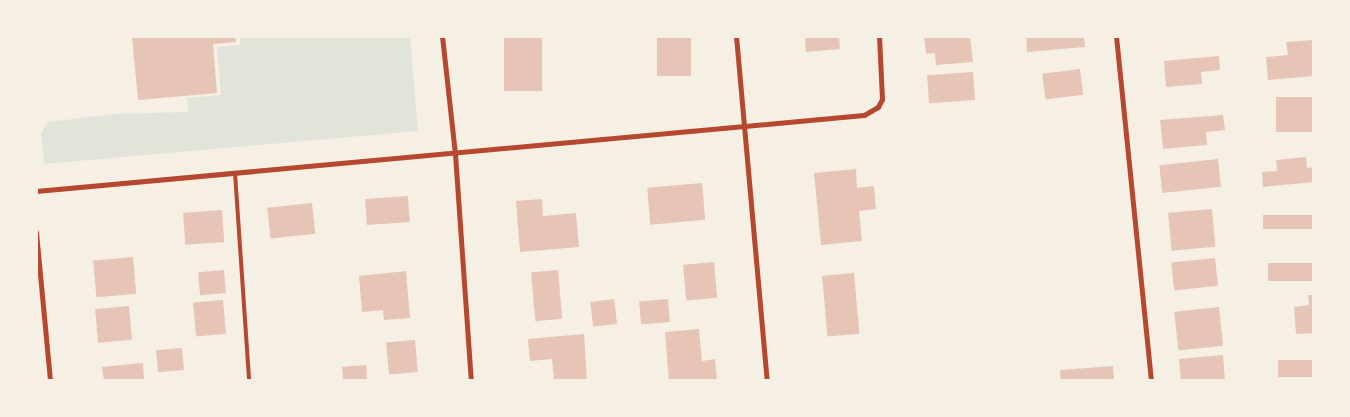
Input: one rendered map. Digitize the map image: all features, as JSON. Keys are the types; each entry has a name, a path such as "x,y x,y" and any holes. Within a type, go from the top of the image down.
{"street":[{"path":"442,36 454,154 471,381"},
{"path":"736,36 767,381"},
{"path":"36,191 864,115 878,107 882,99 879,36"},
{"path":"1116,36 1151,381"},
{"path":"36,232 50,381"}],"lane":[{"path":"235,173 249,381"}],"shaded area":[{"path":"240,36 410,36 418,131 44,164 41,133 48,122 114,114 188,112 187,98 221,95 217,47 240,45"}],"building":[{"path":"132,36 235,36 236,42 213,44 217,93 138,100"},
{"path":"504,36 542,36 542,91 504,91"},
{"path":"657,36 691,36 691,76 657,76"},
{"path":"805,36 839,36 840,49 806,52"},
{"path":"924,36 970,36 973,62 936,65 935,53 926,54"},
{"path":"1026,36 1084,36 1085,47 1027,52"},
{"path":"1314,40 1314,76 1268,80 1266,57 1288,55 1286,42"},
{"path":"1219,56 1220,70 1201,72 1202,84 1166,87 1164,61"},
{"path":"1080,69 1083,95 1045,99 1042,74"},
{"path":"973,72 975,100 929,103 927,75"},
{"path":"1276,97 1314,97 1314,132 1276,132"},
{"path":"1223,115 1225,130 1206,132 1207,145 1163,149 1160,120"},
{"path":"1306,157 1307,168 1314,167 1314,182 1263,187 1262,172 1277,171 1276,160"},
{"path":"1218,159 1221,187 1162,193 1159,165"},
{"path":"856,169 857,188 874,186 876,209 859,211 862,241 821,245 814,173"},
{"path":"702,183 705,220 650,225 647,188"},
{"path":"408,196 410,222 367,225 365,199"},
{"path":"542,199 543,216 576,213 579,247 520,252 516,201"},
{"path":"312,203 315,234 270,239 267,208"},
{"path":"1212,209 1215,247 1171,251 1168,213"},
{"path":"222,210 224,242 185,245 183,213"},
{"path":"1263,215 1314,215 1314,229 1263,229"},
{"path":"133,257 136,294 96,297 93,260"},
{"path":"1215,258 1218,286 1174,290 1171,263"},
{"path":"714,262 717,298 686,301 683,265"},
{"path":"1268,263 1314,263 1314,281 1268,281"},
{"path":"224,270 226,293 200,295 198,272"},
{"path":"558,270 562,319 535,321 531,272"},
{"path":"406,271 410,318 384,320 383,310 362,312 359,276"},
{"path":"854,273 859,334 827,337 822,276"},
{"path":"1308,295 1314,295 1314,333 1296,334 1294,307 1309,305"},
{"path":"614,299 617,324 593,327 590,302"},
{"path":"668,299 670,322 641,324 639,302"},
{"path":"223,300 226,334 196,336 193,303"},
{"path":"129,306 132,340 98,343 95,309"},
{"path":"1219,307 1223,346 1178,350 1174,312"},
{"path":"699,329 702,361 715,359 717,381 669,381 665,332"},
{"path":"584,334 587,381 554,381 552,359 530,361 528,339"},
{"path":"415,340 418,372 389,374 386,343"},
{"path":"182,348 184,370 158,372 156,350"},
{"path":"1223,355 1225,381 1181,381 1179,359"},
{"path":"1278,360 1314,360 1314,377 1278,377"},
{"path":"143,363 144,381 104,381 102,367"},
{"path":"366,365 367,381 343,381 342,367"},
{"path":"1113,366 1114,381 1061,381 1060,370"}]}
